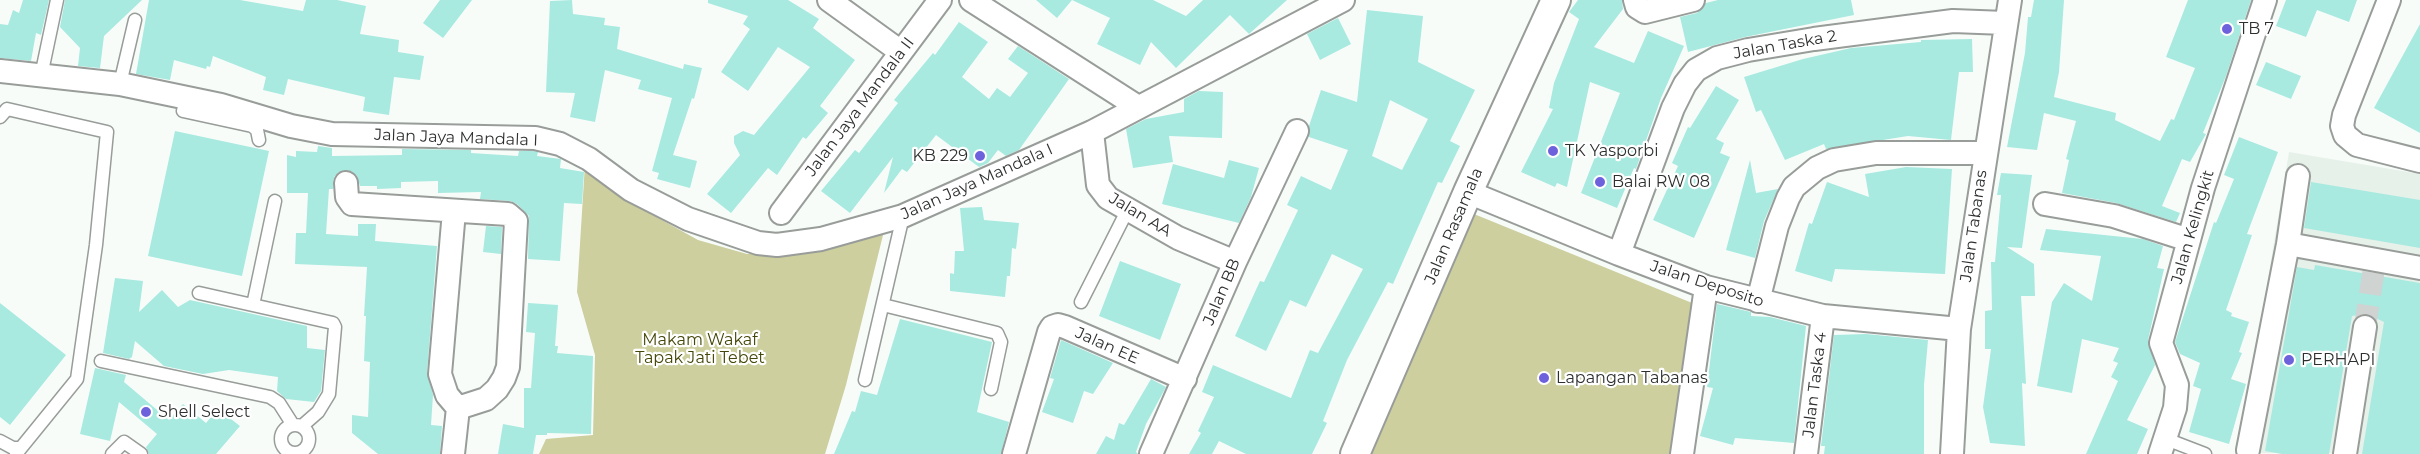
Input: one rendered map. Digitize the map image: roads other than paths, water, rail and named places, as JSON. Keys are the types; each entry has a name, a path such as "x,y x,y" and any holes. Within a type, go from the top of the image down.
{"street":[{"path":"829,0 901,51"},
{"name":"Jalan Jaya Mandala II","path":"781,213 940,0"},
{"path":"971,0 1138,107"},
{"name":"Jalan Jaya Mandala I","path":"0,71 120,84 221,105 291,126 332,134 535,138 561,144 589,159 631,190 688,219 758,243 777,245 821,239 903,216 1092,132 1342,0"},
{"path":"1635,0 1637,7 1645,12 1693,0"},
{"name":"Jalan Tabanas","path":"1952,454 1959,329 2010,0"},
{"name":"Jalan Kelingkit","path":"2163,447 2175,408 2177,385 2161,343 2224,122 2265,0"},
{"path":"2389,0 2342,126 2344,135 2357,145 2420,161"},
{"name":"Jalan Rasamala","path":"1355,454 1468,192 1555,1"},
{"name":"Jalan Taska 2","path":"1619,254 1673,108 1685,84 1696,70 1717,58 1748,50 1814,39 1953,21 2005,22"},
{"name":"Jalan BB","path":"1151,454 1235,262 1297,131"},
{"name":"Jalan AA","path":"1092,132 1098,185 1108,198 1127,211 1178,238 1235,262"},
{"path":"1758,301 1777,226 1794,187 1810,172 1834,160 1876,153 1985,153"},
{"path":"2248,450 2289,244 2298,176"},
{"path":"346,183 347,197 352,204 508,214 516,221 508,367 497,389 486,399 458,408"},
{"name":"Jalan Deposito","path":"1468,192 1706,287 1823,316 1959,329"},
{"path":"2045,204 2114,216 2189,240"},
{"path":"453,454 458,408 447,395 440,374 454,211"},
{"path":"2289,244 2374,264 2420,268"},
{"path":"1682,454 1706,287"},
{"name":"Jalan Taska 4","path":"1806,454 1823,316"},
{"name":"Jalan EE","path":"1014,454 1052,327 1058,325 1065,327 1185,379"},
{"path":"2345,454 2365,327"}],"lane":[{"path":"40,76 57,0"},
{"path":"120,84 135,20"},
{"path":"186,99 183,111 252,126 257,130 259,140"},
{"path":"0,117 7,109 108,132 96,245 77,379 19,451 2,446"},
{"path":"253,305 275,201"},
{"path":"1081,302 1127,211"},
{"path":"865,380 903,216"},
{"path":"101,361 270,397 279,403 298,426 309,436 309,451 279,450 283,433 298,426 318,412 329,394 336,327 330,321 199,293"},
{"path":"884,305 997,333 1001,342 991,389"},
{"path":"112,454 124,442 141,454"},
{"path":"2163,447 2205,454"}],"tunnel":[{"path":"2365,327 2374,268"}],"place":[{"name":"TB 7","path":"2227,29"},
{"name":"TK Yasporbi","path":"1553,151"},
{"name":"KB 229","path":"980,156"},
{"name":"Balai RW 08","path":"1600,182"},
{"name":"PERHAPI","path":"2289,360"},
{"name":"Lapangan Tabanas","path":"1544,378"},
{"name":"Shell Select","path":"146,412"}],"park label":[{"name":"Makam Wakaf Tapak Jati Tebet","path":"700,349"}]}
